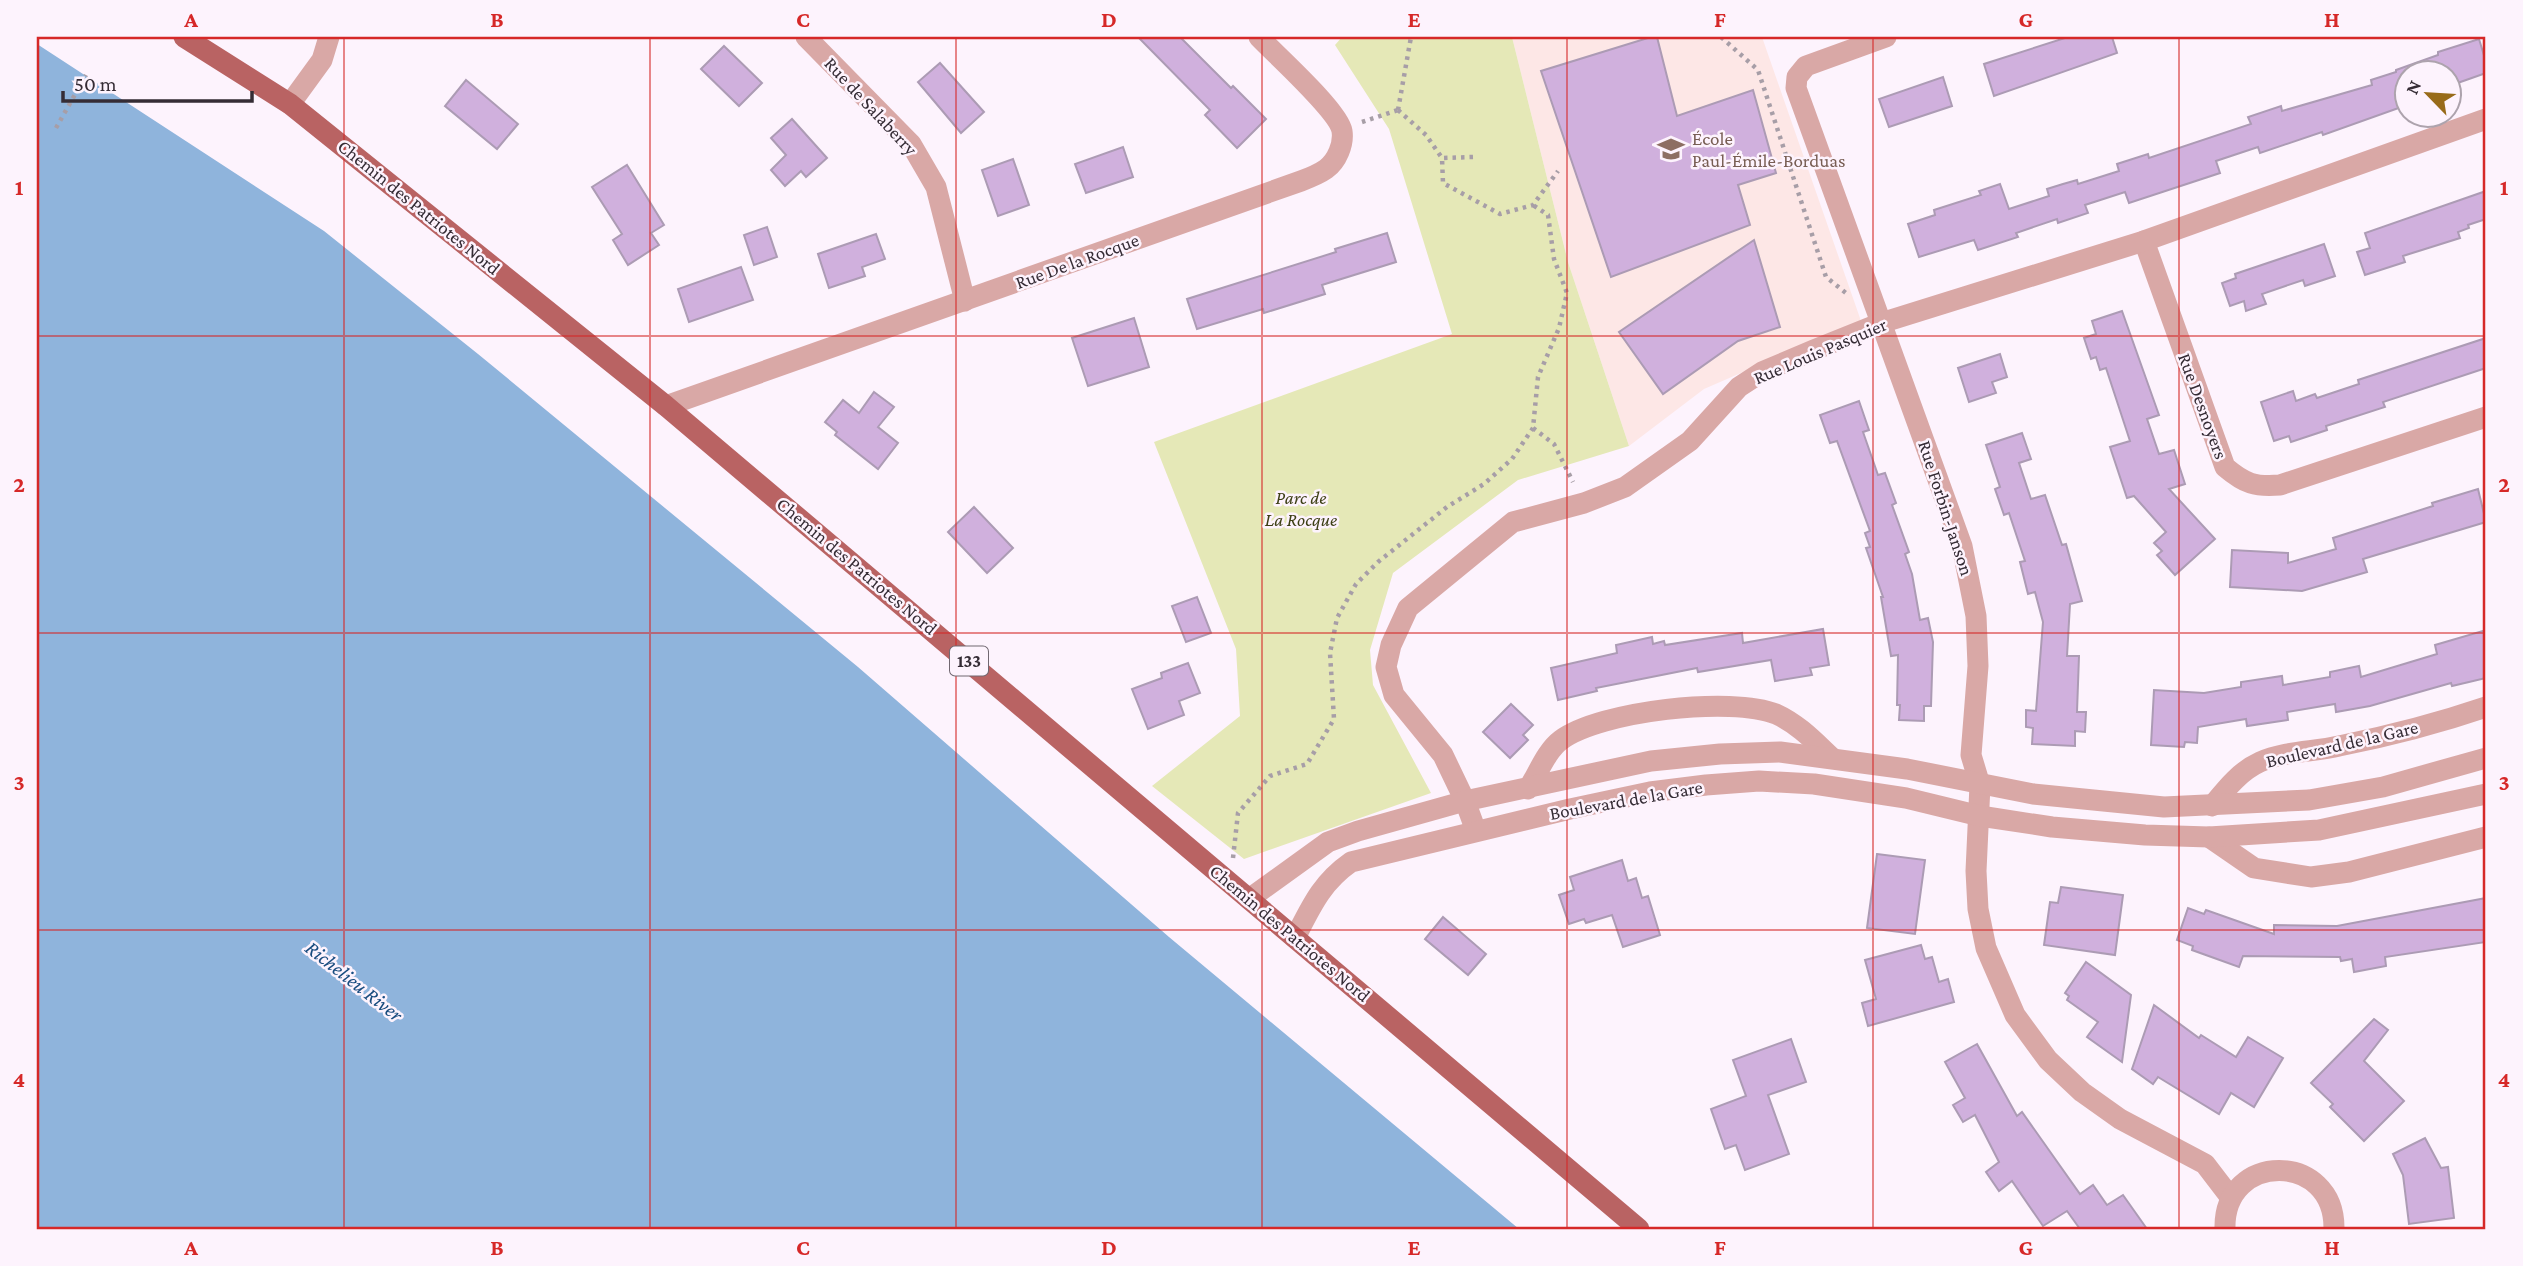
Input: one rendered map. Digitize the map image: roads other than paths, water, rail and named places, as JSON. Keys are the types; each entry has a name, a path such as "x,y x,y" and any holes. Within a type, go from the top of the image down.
{"main road":[{"name":"Chemin des Patriotes Nord","path":"184,37 289,104 666,406 1639,1229"}],"street":[{"path":"289,104 322,60 330,37"},
{"name":"Rue de Salaberry","path":"806,37 911,144 936,187 965,301"},
{"name":"Rue De la Rocque","path":"666,406 1301,181 1326,169 1336,159 1341,146 1342,129 1328,107 1259,37"},
{"name":"Rue Forbin-Janson","path":"1886,37 1805,66 1797,77 1796,88 1962,547 1970,580 1976,616 1978,666 1971,755 1980,785 1976,871 1978,909 1986,948 2015,1014 2048,1060 2082,1092 2120,1119 2204,1164 2231,1198"},
{"name":"Rue Louis Pasquier","path":"1476,831 1443,755 1394,695 1385,667 1391,645 1408,608 1513,522 1584,503 1625,487 1690,441 1739,387 1762,372 1881,323 2144,241 2486,119"},
{"name":"Rue Desnoyers","path":"2144,241 2225,467 2240,480 2260,487 2280,485 2486,416"},
{"name":"Boulevard de la Gare","path":"1528,789 1560,741 1580,729 1612,718 1715,705 1748,707 1777,715 1798,727 1832,757"},
{"name":"Boulevard de la Gare","path":"2212,806 2236,778 2257,763 2278,755 2336,747 2486,707"},
{"name":"Boulevard de la Gare","path":"1249,899 1328,842 1358,831 1465,801 1590,773 1720,754 1780,752 1832,757 2033,794 2164,807 2309,800 2383,787 2486,758"},
{"name":"Boulevard de la Gare","path":"1295,938 1315,899 1333,875 1351,862 1650,792 1706,785 1759,781 1814,784 1906,798 1980,816 2065,828 2209,837 2319,830 2486,794"},
{"path":"2209,837 2254,868 2311,877 2349,872 2486,837"},
{"path":"2225,1229 2225,1216 2231,1198 2246,1181 2263,1172 2287,1170 2305,1176 2320,1187 2329,1199 2334,1229"}],"water":[{"name":"Richelieu River","path":"37,44 324,231 478,354 858,667 1169,937 1519,1229 37,1229"}],"place":[{"name":"École Paul-Émile-Borduas","path":"1671,149"}],"park label":[{"name":"Parc de La Rocque","path":"1301,508"}]}
